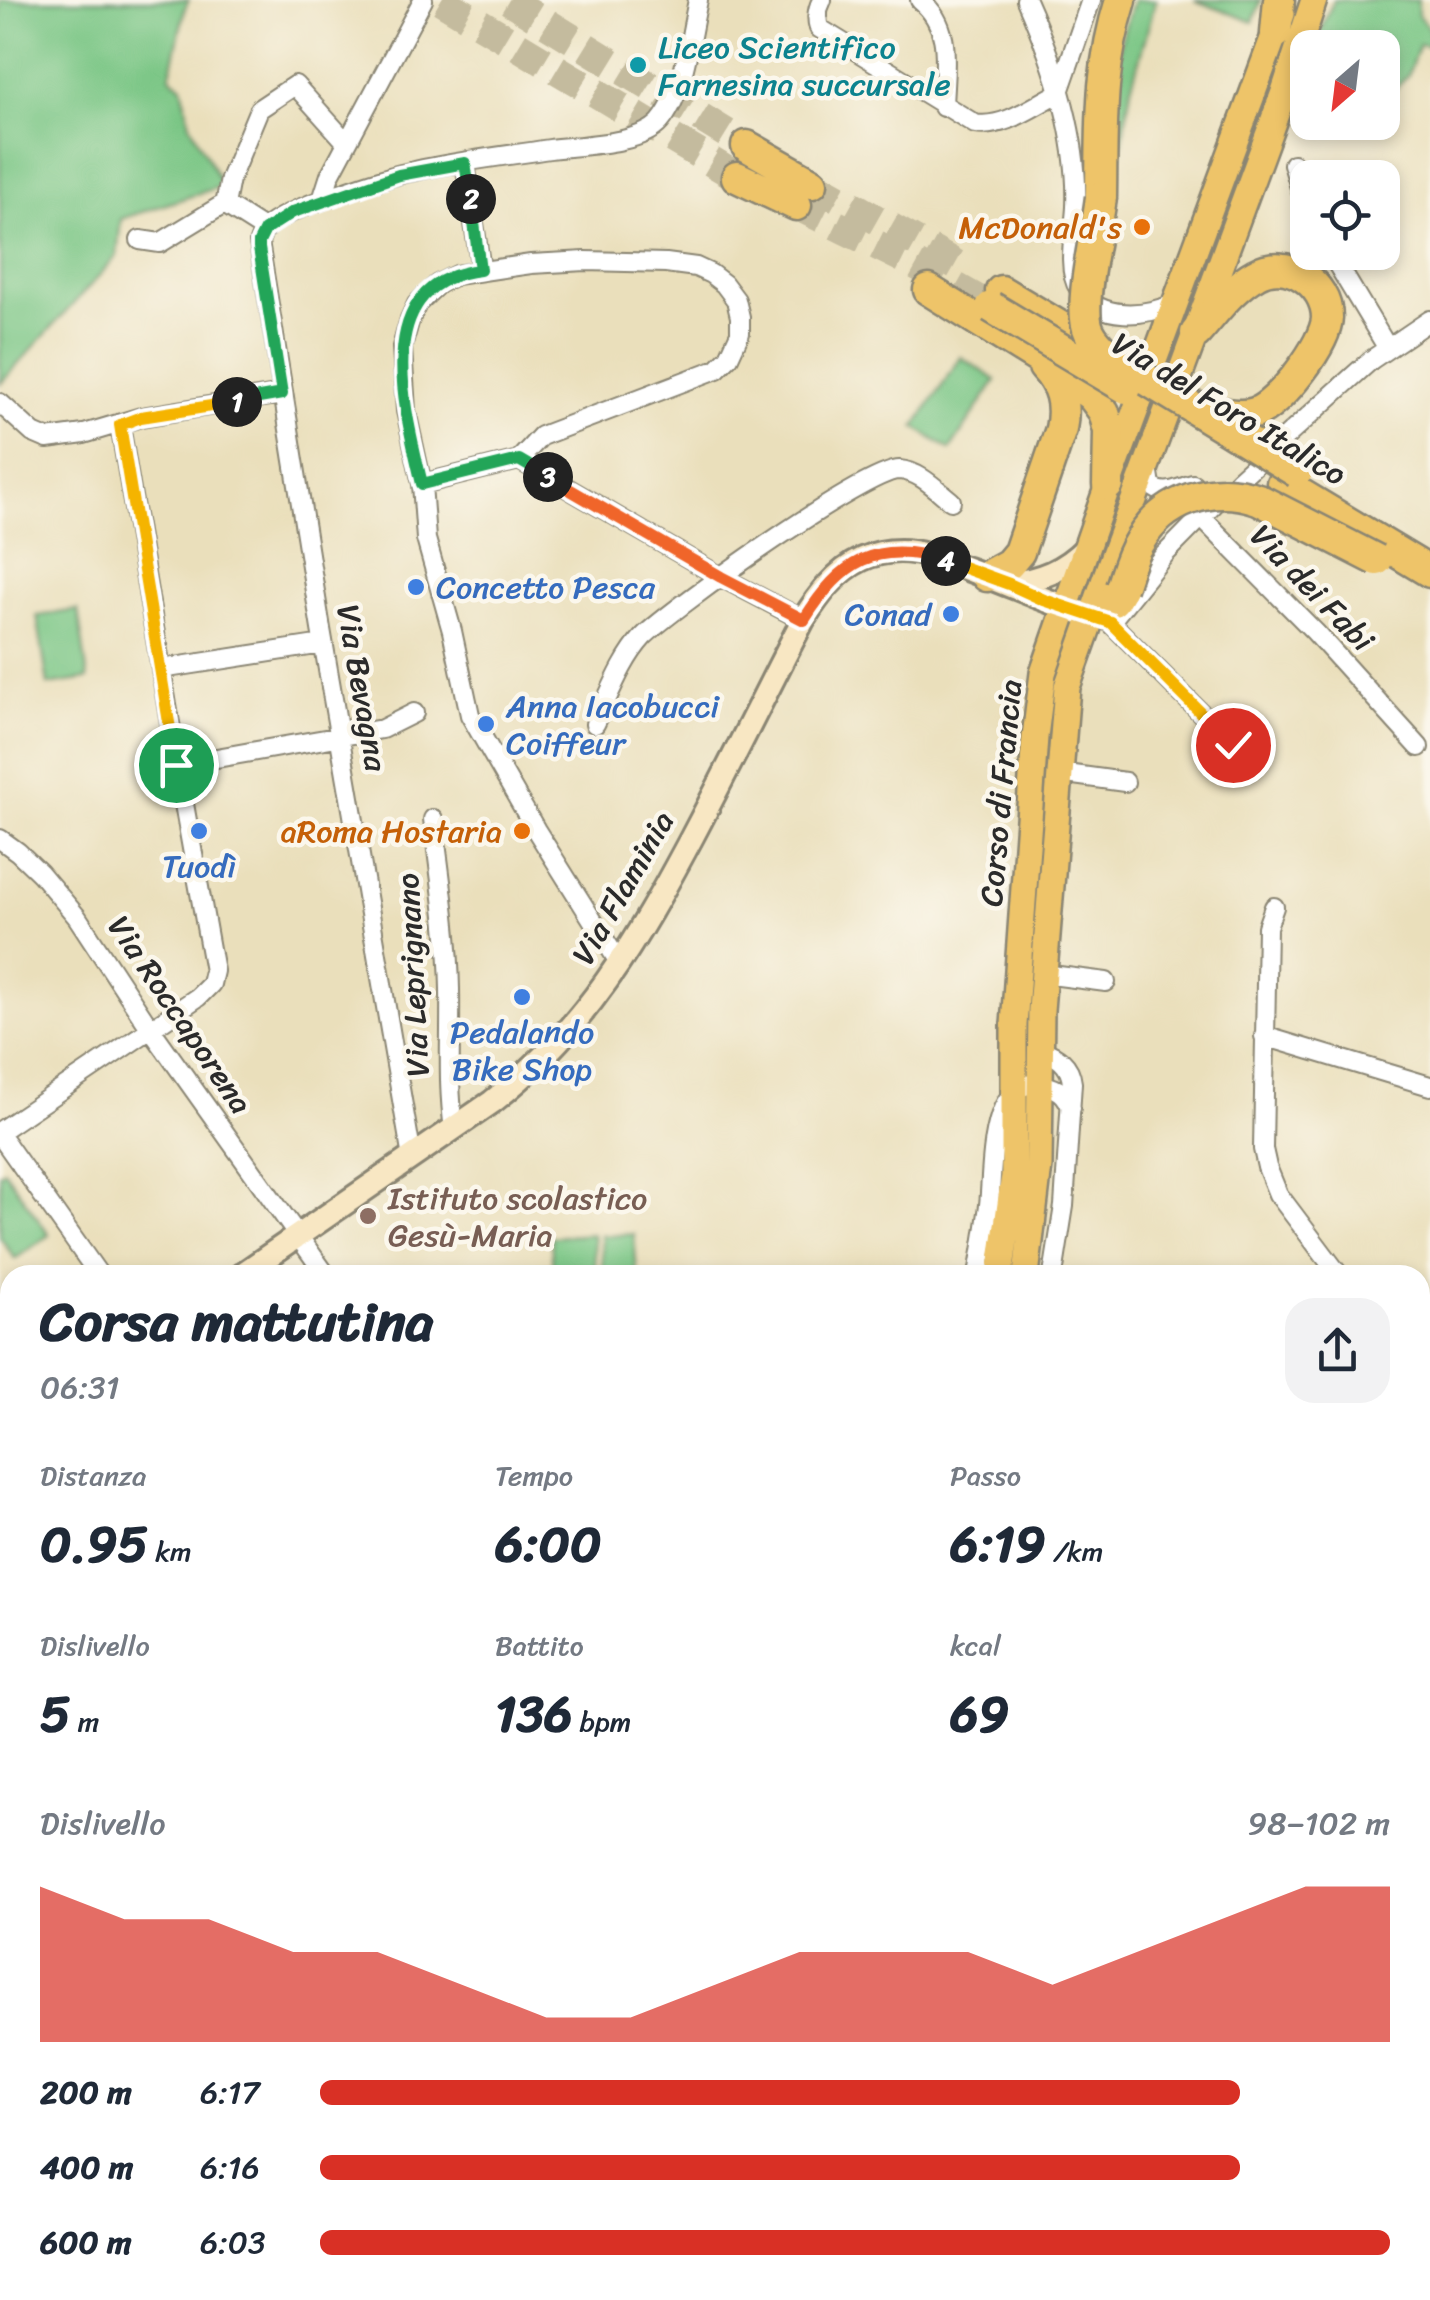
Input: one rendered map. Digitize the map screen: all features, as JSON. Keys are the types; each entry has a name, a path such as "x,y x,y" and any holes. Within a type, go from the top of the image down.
{"highway":[{"path":"1115,360 1092,336 1084,314 1101,197 1102,95 1121,0"},
{"path":"1276,32 1279,0"},
{"path":"737,177 804,194 747,146"},
{"path":"1194,407 1240,415 1260,412 1297,374 1325,328 1326,311 1317,290 1294,271 1274,268 1252,276 1196,333"},
{"path":"930,290 1092,396 1104,412 1110,432 1108,485"},
{"name":"Via del Foro Italico","path":"1430,551 1290,477 996,299 1115,360 1194,407 1290,477 1430,572"},
{"path":"998,580 1018,552 1061,429 1064,410 1060,391 1049,372 1031,354"},
{"path":"1089,615 1114,600 1134,551 1153,523 1176,505 1208,493 1238,494 1258,500 1430,582"}],"main road":[{"name":"Corso di Francia","path":"1001,1265 1014,1176 1014,1025 1038,706 1048,658 1089,615 1086,548 1288,0"},
{"name":"Corso di Francia","path":"1027,1265 1040,1166 1043,974 1068,687 1089,615 1196,333 1314,0"}],"street":[{"path":"322,200 330,174 422,0"},
{"path":"225,205 265,230 284,216 322,200 414,170 632,137 651,130 663,118 678,90 698,0"},
{"path":"822,0 818,6 819,28 974,124 988,126 1000,124 1058,93 1091,0"},
{"path":"920,0 932,11 943,31 943,106"},
{"path":"1026,0 1058,93 1075,170 1072,268 1076,285 1094,303 1122,314 1147,312 1176,302"},
{"path":"140,240 160,242 225,205 230,179 260,109 295,85 347,142"},
{"path":"465,163 480,270"},
{"name":"Via Bevagna","path":"265,230 259,248 282,394 412,1158"},
{"path":"422,484 519,460 541,436 717,369 737,341 739,309 732,294 711,274 696,267 666,264 586,261 480,270 456,275 427,293 417,304 405,336 402,358 406,412 422,484 426,540 452,631 470,715 620,964"},
{"path":"1341,270 1387,346"},
{"path":"1233,745 1089,615 1161,558 1238,480 1387,346 1430,320"},
{"path":"0,403 33,433 47,438 84,434 141,417 282,394"},
{"path":"92,1265 0,1133 203,992 214,970 120,425"},
{"path":"519,460 721,577 804,620"},
{"path":"1148,464 1151,486 1160,492 1238,480"},
{"path":"595,724 631,653 645,636 721,577 842,496 889,472 903,470 951,501"},
{"name":"Via dei Fabi","path":"1200,516 1315,632 1419,747"},
{"path":"998,580 1034,580 1053,574 1086,548"},
{"name":"Via Flaminia","path":"255,1265 492,1102 528,1072 585,1010 644,925 804,620 821,594 854,563 877,554 917,553 1089,615"},
{"path":"161,669 323,644"},
{"path":"176,765 382,728 414,713"},
{"path":"1059,773 1125,782"},
{"name":"Via Leprignano","path":"433,819 446,919 450,988 448,1082 454,1128"},
{"name":"Via Roccaporena","path":"0,839 29,862 64,901 319,1265"},
{"path":"1274,907 1267,927 1264,1036 1262,1127 1267,1167 1278,1194 1331,1265"},
{"path":"1043,974 1106,982"},
{"path":"1264,1036 1430,1086"},
{"path":"1040,1050 1058,1058 1069,1070 1072,1083 1064,1206 1055,1265"},
{"path":"1014,1094 1023,1085 1040,1084 1061,1091 1071,1108"},
{"name":"Corso di Francia","path":"980,1265 995,1128 1014,1094"}],"green space":[{"path":"0,0 189,0 170,76 182,86 190,124 222,186 121,219 117,256 0,384"},
{"path":"1133,0 1156,0 1131,88 1116,180 1110,147 1121,40"},
{"path":"1194,0 1261,0 1253,22"},
{"path":"1334,0 1418,0 1418,15 1430,30 1430,46 1419,44 1408,75 1400,83 1400,30 1320,30"},
{"path":"961,357 996,380 950,450 915,427"},
{"path":"78,610 88,679 48,685 37,616"},
{"path":"4,1170 49,1235 15,1259 0,1237 0,1173"},
{"path":"593,1234 595,1265 552,1265 551,1237"},
{"path":"634,1234 636,1265 602,1265 601,1236"}],"tunnel":[{"path":"441,0 737,177"},
{"path":"509,0 747,146"},
{"path":"812,183 964,269"},
{"path":"796,205 991,307"}],"place":[{"name":"Liceo Scientifico Farnesina succursale","path":"638,65"},
{"name":"McDonald's","path":"1142,227"},
{"name":"Concetto Pesca","path":"416,587"},
{"name":"Conad","path":"951,614"},
{"name":"Anna Iacobucci Coiffeur","path":"486,724"},
{"name":"Tuodì","path":"199,831"},
{"name":"aRoma Hostaria","path":"522,831"},
{"name":"Pedalando Bike Shop","path":"522,997"},
{"name":"Istituto scolastico Gesù-Maria","path":"368,1216"}],"route":[{"path":"176,765 120,425 141,417 282,394 259,248 265,230 284,216 322,200 414,170 465,163 480,270 456,275 427,293 410,318 402,347 406,412 422,484 519,460 721,577 804,620 830,584 861,560 896,551 940,559 1110,622 1233,745"}]}
